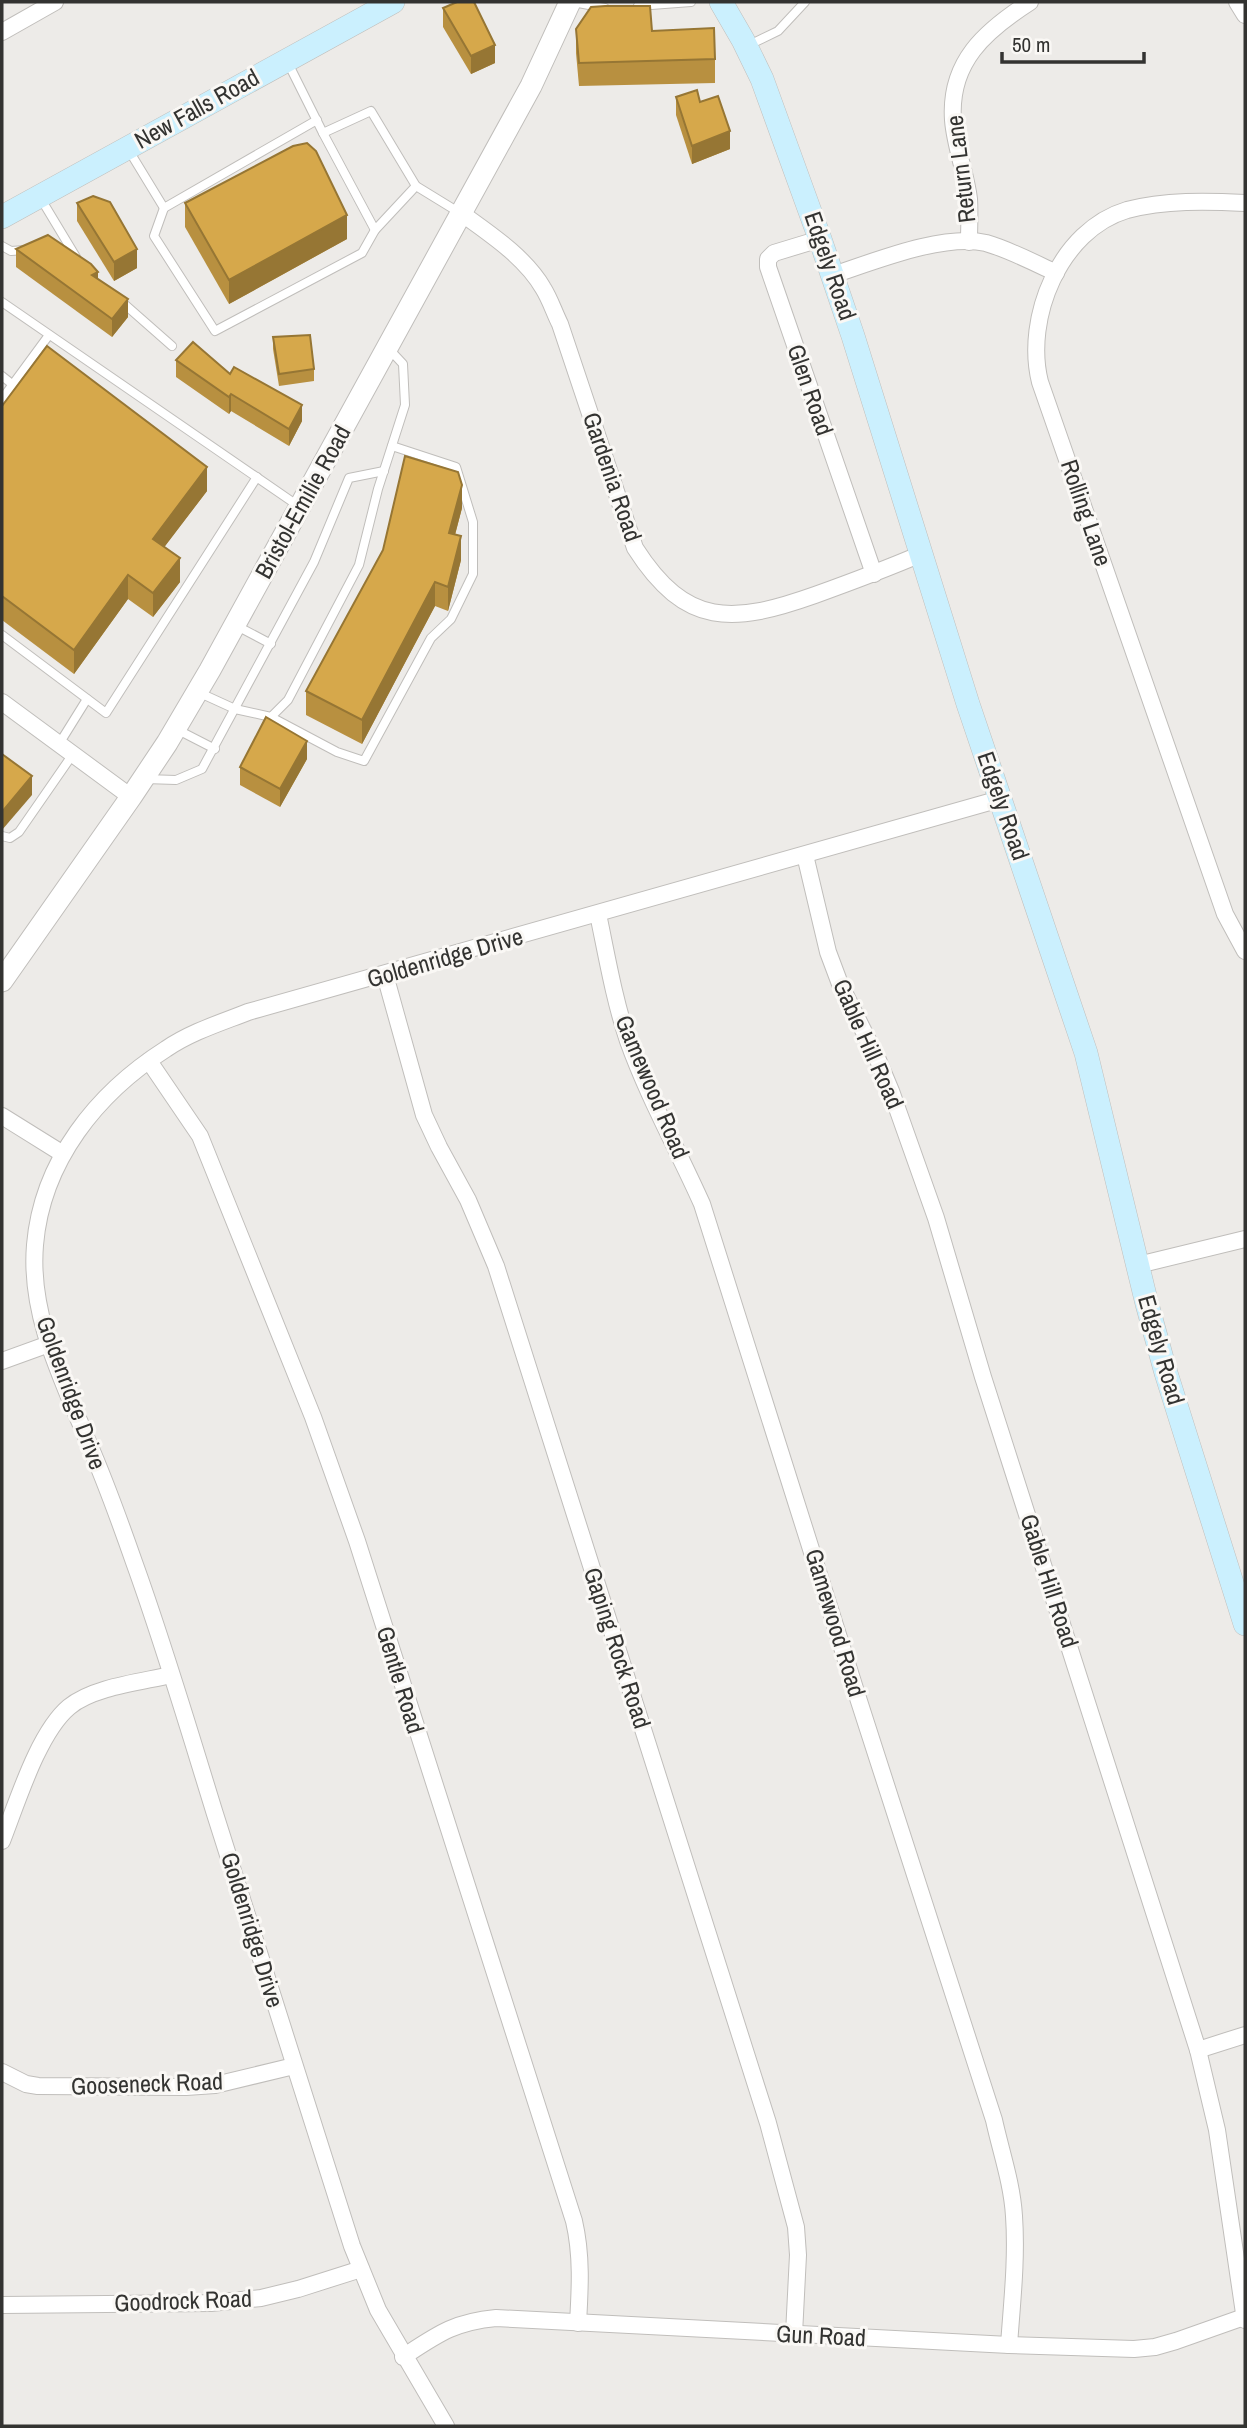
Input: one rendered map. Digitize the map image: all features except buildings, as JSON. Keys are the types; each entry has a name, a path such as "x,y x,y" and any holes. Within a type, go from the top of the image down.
{"main road":[{"name":"New Falls Road","path":"2,217 393,2"},
{"name":"Edgely Road","path":"721,2 762,79 833,275 1000,799 1086,1053 1166,1373 1245,1625"}],"street":[{"path":"2,32 55,2"},
{"name":"Bristol-Emilie Road","path":"2,981 131,797 175,729 235,625 531,86 570,2"},
{"name":"Return Lane","path":"969,242 969,202 953,120 958,77 977,43 1030,2"},
{"path":"1237,2 1245,15"},
{"name":"Rolling Lane","path":"1245,203 1163,204 1127,211 1096,227 1080,242 1056,273 1046,293 1039,316 1037,369 1225,914 1245,951"},
{"name":"Gardenia Road","path":"461,213 487,231 528,267 544,288 559,324 635,548 649,570 685,603 704,610 744,615 779,607 874,574 921,554"},
{"name":"Glen Road","path":"820,239 774,253 768,259 768,267 874,574"},
{"path":"833,275 924,247 969,242 984,243 1016,254 1056,273"},
{"path":"2,702 131,797"},
{"name":"Goldenridge Drive","path":"446,2426 403,2357 378,2310 361,2269 135,1562 49,1344 36,1287 35,1242 43,1202 53,1173 89,1114 114,1088 149,1061 201,1030 248,1012 1000,799"},
{"name":"Gable Hill Road","path":"805,855 828,952 840,984 891,1091 936,1218 983,1377 1198,2050 1217,2130 1245,2318"},
{"name":"Gamewood Road","path":"598,914 611,978 629,1043 702,1204 993,2120 1011,2190 1014,2216 1015,2267 1009,2345"},
{"name":"Gaping Rock Road","path":"385,975 424,1115 468,1200 496,1266 768,2123 796,2227 798,2255 794,2334"},
{"name":"Gentle Road","path":"149,1061 190,1119 218,1176 313,1417 352,1528 574,2221 579,2241 578,2323"},
{"path":"2,1116 64,1154"},
{"path":"1138,1265 1245,1239"},
{"path":"2,1361 49,1344"},
{"path":"2,1841 47,1734 69,1707 114,1687 172,1675"},
{"path":"1198,2050 1245,2035"},
{"name":"Gooseneck Road","path":"2,2072 26,2084 38,2086 186,2087 215,2085 295,2066"},
{"name":"Goodrock Road","path":"2,2305 211,2303 261,2298 361,2269"},
{"name":"Gun Road","path":"403,2357 445,2330 474,2320 496,2318 1134,2349 1155,2347 1245,2318"}],"lane":[{"path":"570,2 614,8"},
{"path":"627,7 691,2"},
{"path":"746,46 778,31 805,2"},
{"path":"286,61 374,230"},
{"path":"323,133 371,111 416,186 461,213"},
{"path":"317,120 164,208 154,236 215,331 362,253 374,230 416,186"},
{"path":"127,148 164,208"},
{"path":"40,196 71,252 79,260"},
{"path":"48,237 59,230"},
{"path":"2,246 11,251 24,251 36,244"},
{"path":"113,294 172,346"},
{"path":"2,302 300,507"},
{"path":"2,399 49,335"},
{"path":"271,717 288,700 359,565 405,404 403,364 387,348"},
{"path":"2,376 12,384"},
{"path":"197,691 235,709 271,717 337,752 364,761 431,638 451,619 473,574 473,522 456,467 392,446"},
{"path":"143,778 176,780 202,769 314,562 349,478 384,471"},
{"path":"2,635 106,713 257,478"},
{"path":"235,625 271,644"},
{"path":"58,744 87,699"},
{"path":"175,729 215,749"},
{"path":"2,836 10,838 19,832 73,754"}]}
